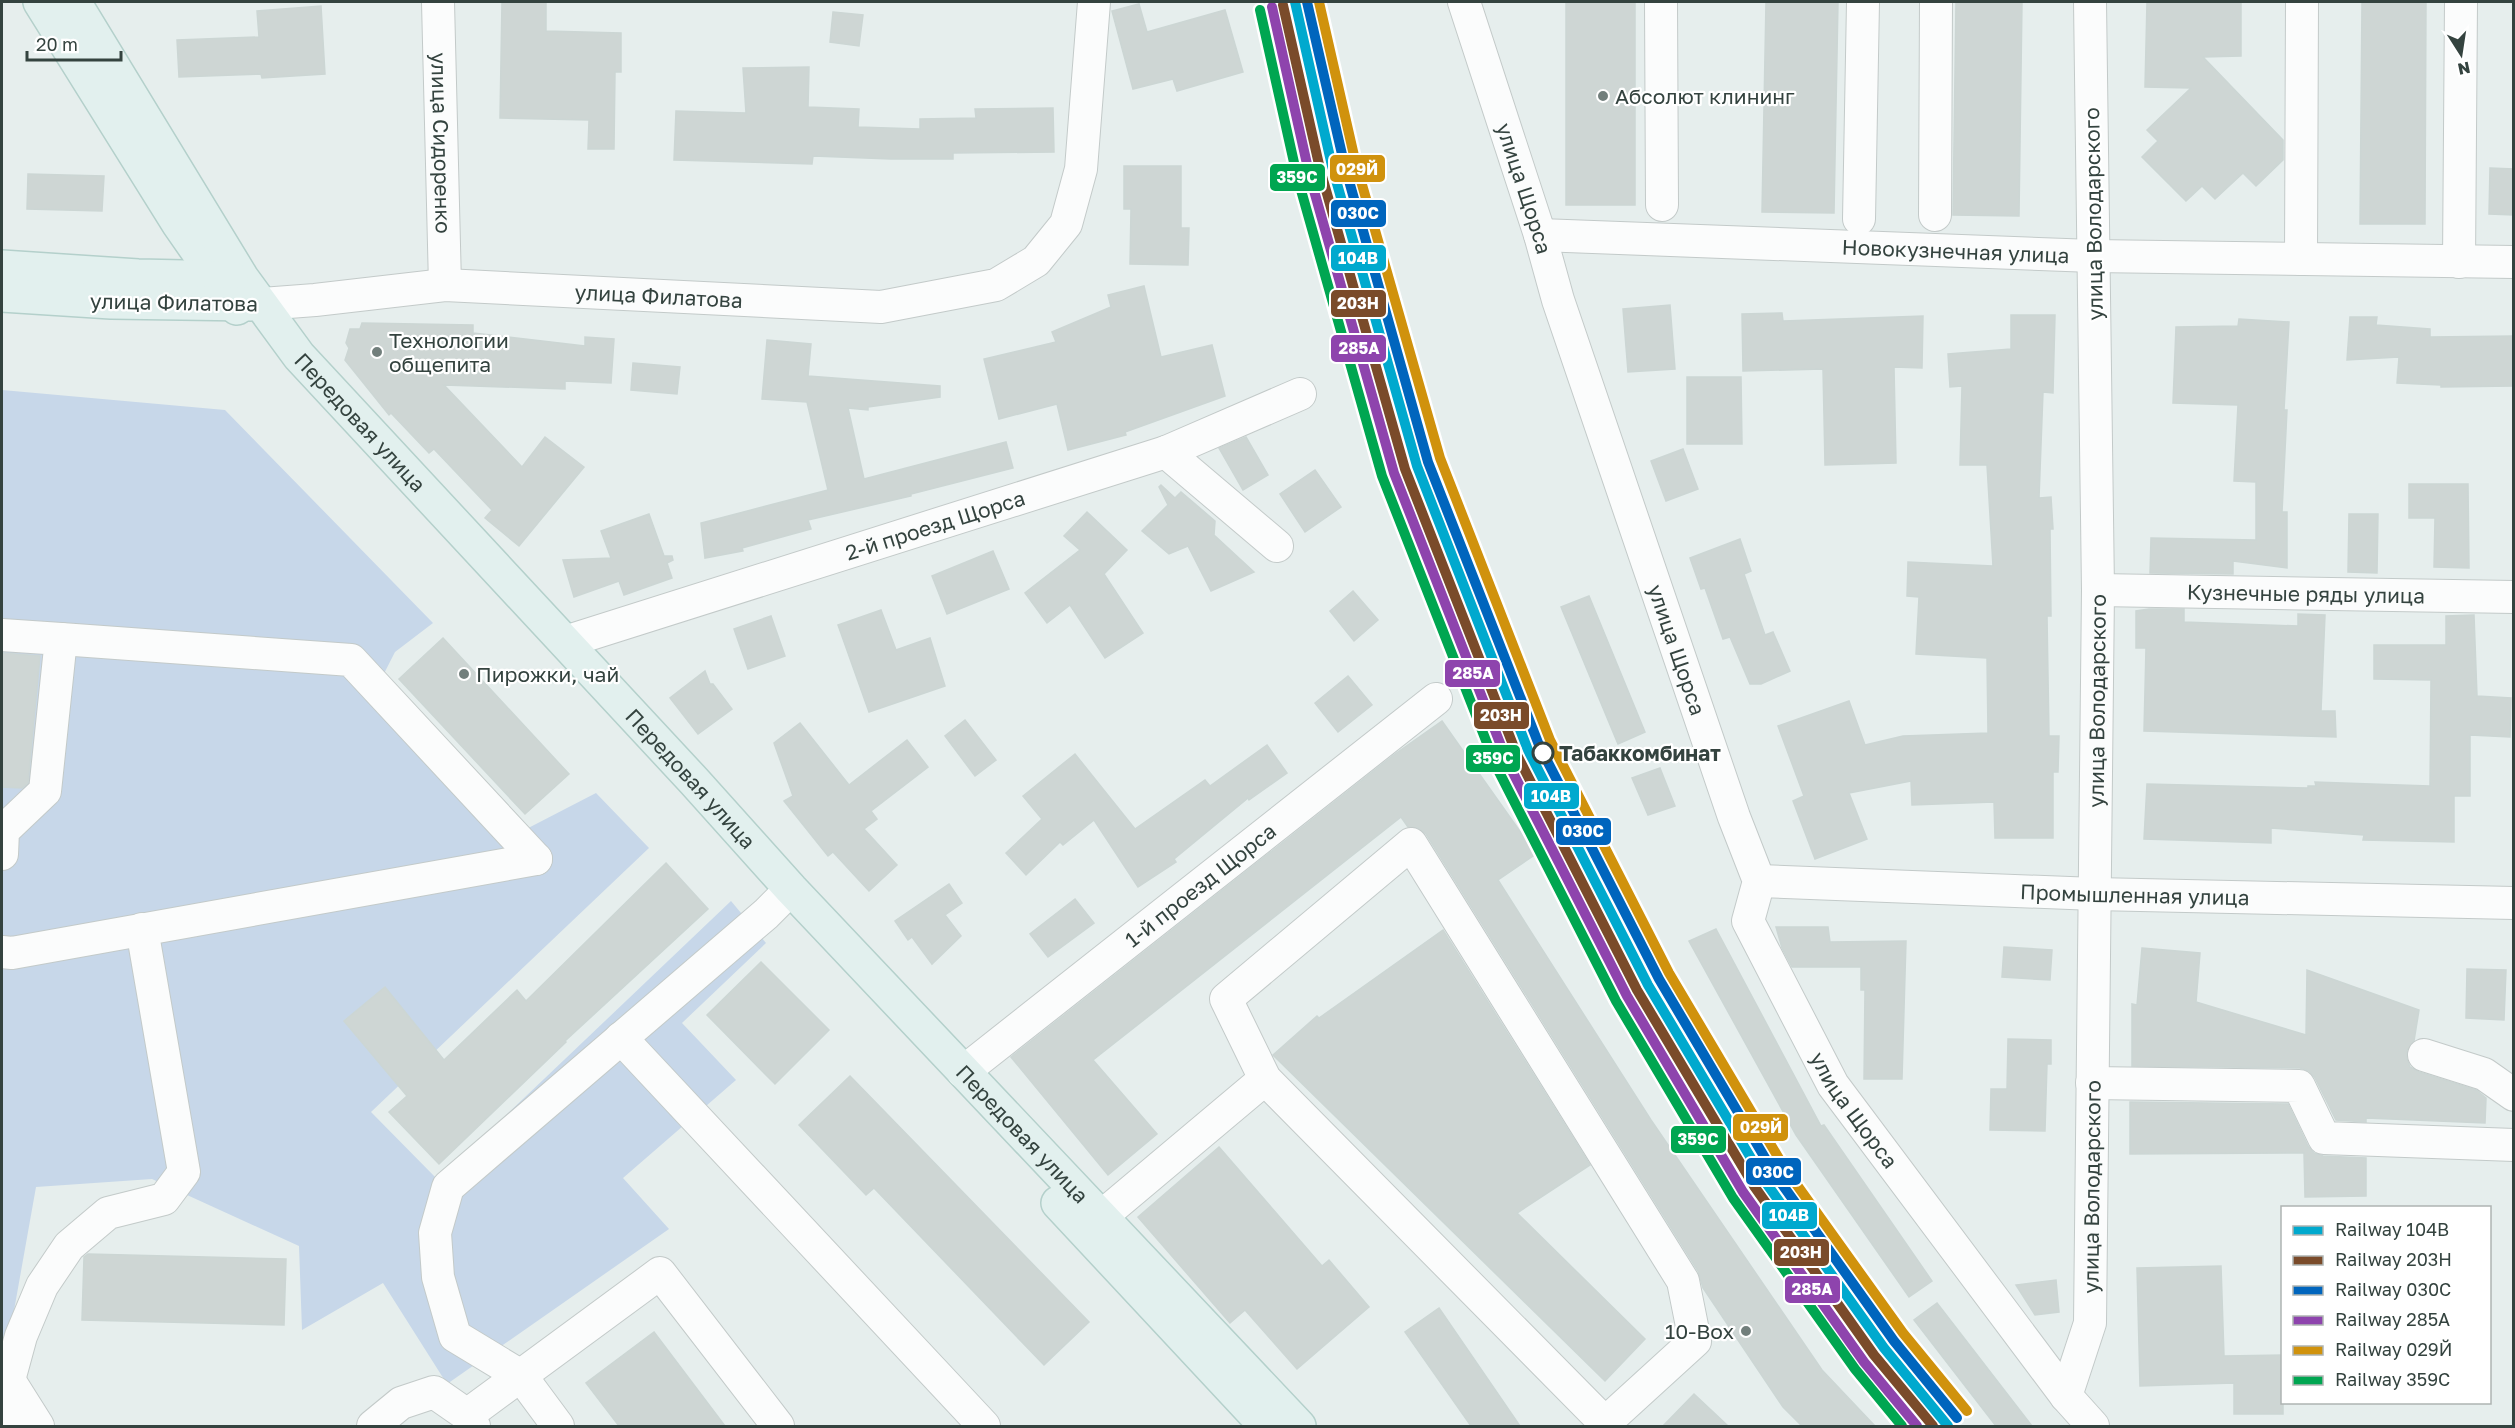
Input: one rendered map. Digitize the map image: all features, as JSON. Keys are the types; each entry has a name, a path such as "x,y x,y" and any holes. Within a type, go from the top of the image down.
{"main road":[{"name":"Передовая улица","path":"40,2 178,223 238,291 565,642 785,896 1266,1426"},
{"name":"Передовая улица","path":"74,2 281,366 785,896 963,1072 1299,1426"},
{"path":"138,276 159,263 170,252 178,223"},
{"path":"2,267 138,276 238,291"},
{"name":"улица Филатова","path":"2,295 111,302 238,291"}],"street":[{"name":"улица Сидоренко","path":"438,2 445,285"},
{"name":"улица Филатова","path":"238,291 315,300 445,285 881,307 996,285 1036,261 1066,224 1082,169 1094,2"},
{"name":"улица Щорса","path":"1464,2 1540,235 1558,300 1734,817 1759,881 1748,921 1833,1084 2066,1396 2093,1426"},
{"path":"1661,2 1662,205"},
{"path":"1859,219 1863,2"},
{"path":"1935,215 1936,2"},
{"name":"улица Володарского","path":"2066,1396 2090,1323 2098,590 2090,2"},
{"path":"2301,259 2302,2"},
{"path":"2459,262 2462,2"},
{"name":"Новокузнечная улица","path":"1540,235 2093,256 2514,262"},
{"name":"2-й проезд Щорса","path":"565,642 1166,452 1300,394"},
{"path":"1166,452 1277,546"},
{"name":"Кузнечные ряды улица","path":"2098,590 2514,597"},
{"path":"2,635 351,660 536,859 12,953 2,952"},
{"path":"2,854 3,831 45,790 61,639"},
{"name":"1-й проезд Щорса","path":"963,1072 1436,699"},
{"path":"1411,844 1683,1281 1695,1341 1605,1423 1265,1078 1226,999 1411,844"},
{"name":"Промышленная улица","path":"1759,881 2095,894 2514,903"},
{"path":"558,1426 521,1376 455,1336 438,1277 435,1233 448,1187 785,896"},
{"path":"5,1426 9,1380 21,1336 42,1286 69,1246 108,1213 164,1199 184,1172 142,929"},
{"path":"621,1038 984,1426"},
{"path":"2424,1055 2484,1074 2514,1095"},
{"path":"1102,1216 1265,1078"},
{"path":"2092,1083 2300,1086 2324,1138 2514,1145"},
{"path":"373,1426 401,1403 434,1392 471,1421 521,1376 660,1273 778,1426"},
{"path":"9,1380 38,1426"}],"shaded area":[{"path":"2,390 225,410 433,623 395,652 371,699 503,841 596,793 649,848 371,1112 438,1180 731,901 766,943 682,1023 736,1080 623,1178 669,1229 447,1384 383,1283 302,1330 299,1246 152,1179 36,1187 2,1378"}],"building":[{"path":"502,2 546,2 546,31 621,33 621,72 615,72 614,149 588,149 589,120 500,118"},
{"path":"1566,2 1635,2 1635,205 1566,205"},
{"path":"1766,2 1838,2 1834,213 1762,212"},
{"path":"1956,2 2022,2 2019,216 1953,215"},
{"path":"2147,2 2241,2 2241,56 2203,57 2283,140 2283,160 2256,186 2243,173 2215,199 2202,186 2186,201 2142,157 2158,141 2147,130 2191,88 2145,87"},
{"path":"2362,2 2426,2 2425,224 2360,224"},
{"path":"1139,4 1147,32 1225,10 1243,72 1177,91 1173,79 1133,89 1112,11"},
{"path":"321,6 325,74 262,78 261,74 179,77 177,40 259,37 257,11"},
{"path":"833,12 863,15 859,46 830,42"},
{"path":"809,67 808,107 859,109 858,127 920,129 920,119 976,118 975,109 1053,108 1054,152 953,153 953,159 813,156 812,164 674,160 676,111 746,113 743,68"},
{"path":"1124,166 1181,166 1181,228 1189,228 1188,265 1130,264 1131,209 1124,209"},
{"path":"2490,168 2514,169 2514,215 2489,214"},
{"path":"28,174 104,176 102,211 27,209"},
{"path":"1144,286 1161,357 1212,345 1225,396 1125,432 1126,435 1068,450 1057,404 999,419 984,359 1056,342 1052,332 1111,307 1108,295"},
{"path":"1670,305 1675,369 1628,372 1623,309"},
{"path":"1782,313 1783,321 1923,316 1922,368 1894,367 1896,463 1825,465 1823,369 1743,371 1742,314"},
{"path":"2011,315 2055,315 2053,393 2043,392 2039,498 2051,497 2053,529 2050,529 2051,616 2047,616 2049,736 2059,736 2058,772 2053,772 2053,838 1995,838 1994,802 1912,805 1911,781 1849,793 1867,839 1815,859 1793,801 1804,796 1778,726 1849,701 1865,745 1903,736 1988,733 1987,658 1916,654 1919,597 1907,596 1908,562 1993,566 1987,465 1960,465 1962,386 1950,387 1948,354 2011,349"},
{"path":"2350,317 2377,317 2376,325 2430,329 2430,337 2514,336 2514,386 2441,387 2441,385 2397,383 2399,357 2347,360"},
{"path":"2239,319 2289,322 2282,512 2287,512 2287,568 2233,561 2233,574 2150,573 2151,538 2256,540 2256,482 2234,481 2238,405 2173,403 2176,327 2238,326"},
{"path":"362,323 473,325 473,333 585,346 585,337 614,339 611,383 565,381 565,389 444,385 522,467 545,437 584,467 519,546 485,518 492,510 434,449 429,453 391,413 389,415 345,360 349,348 346,343 350,329 360,329"},
{"path":"767,340 811,344 808,376 940,386 940,397 868,407 868,410 848,408 864,479 1006,442 1013,468 911,494 911,496 808,520 811,529 742,548 743,551 705,558 701,523 828,490 807,402 762,399"},
{"path":"633,363 680,367 677,394 631,390"},
{"path":"1687,377 1741,377 1742,444 1687,444"},
{"path":"1246,437 1268,475 1243,490 1219,448"},
{"path":"1683,449 1698,489 1666,501 1651,461"},
{"path":"1315,470 1341,507 1305,532 1280,494"},
{"path":"2409,484 2468,484 2469,568 2434,567 2435,518 2409,518"},
{"path":"1161,485 1175,498 1181,492 1215,521 1214,535 1254,572 1211,591 1188,546 1169,554 1142,531 1168,505 1159,487"},
{"path":"1087,512 1127,550 1104,574 1143,633 1105,658 1070,605 1047,623 1025,593 1080,550 1064,536"},
{"path":"649,514 664,556 672,556 673,560 667,563 672,578 624,595 619,581 574,597 563,560 611,558 601,531"},
{"path":"2349,514 2378,514 2377,573 2348,572"},
{"path":"1740,539 1751,571 1744,574 1765,635 1773,632 1790,671 1761,684 1750,684 1730,637 1723,639 1705,588 1701,589 1690,558"},
{"path":"993,551 1009,589 947,614 932,576"},
{"path":"1353,591 1378,620 1354,641 1330,611"},
{"path":"1589,596 1645,732 1618,744 1561,607"},
{"path":"2184,609 2184,622 2298,626 2298,614 2325,615 2321,711 2335,711 2336,737 2144,731 2146,648 2136,648 2136,611"},
{"path":"881,610 896,650 930,638 945,686 869,712 838,625"},
{"path":"2474,615 2477,696 2511,698 2510,737 2470,735 2470,796 2454,796 2454,842 2363,840 2364,835 2271,828 2271,843 2144,839 2147,784 2308,788 2308,786 2316,786 2315,782 2430,786 2431,680 2374,679 2374,645 2446,645 2446,616"},
{"path":"771,616 785,656 748,669 734,629"},
{"path":"443,638 569,774 525,814 399,679"},
{"path":"2,653 40,656 28,783 22,788 2,787"},
{"path":"705,671 710,684 713,684 732,709 698,734 670,698"},
{"path":"1348,676 1372,705 1338,732 1315,703"},
{"path":"965,720 996,760 975,776 945,736"},
{"path":"1442,721 1536,854 1498,880 1651,1120 1822,1370 1875,1426 1802,1426 1783,1407 1703,1288 1698,1271 1426,834 1418,828 1408,827 1401,817 1093,1060 1157,1134 1108,1175 1011,1057 1395,754"},
{"path":"800,723 849,785 907,740 928,767 871,811 877,819 864,829 897,865 869,891 833,852 828,856 784,801 793,796 774,743"},
{"path":"1267,745 1287,773 1249,800 1248,798 1174,859 1176,862 1138,887 1094,820 1063,845 1060,842 1026,875 1006,853 1042,819 1023,796 1075,754 1135,829 1205,780 1210,786"},
{"path":"1660,768 1675,806 1648,815 1632,778"},
{"path":"666,863 708,909 565,1041 439,1164 389,1112 407,1096 344,1021 385,987 444,1060 517,990 526,1001"},
{"path":"949,884 962,903 945,915 961,936 932,964 912,937 908,940 895,921"},
{"path":"1075,899 1094,923 1048,957 1030,934"},
{"path":"1776,927 1828,927 1830,942 1906,941 1902,1079 1864,1079 1865,990 1861,990 1861,967 1792,967 1782,948"},
{"path":"1716,929 1821,1126 1824,1125 1932,1281 1909,1297 1796,1135 1689,941"},
{"path":"1443,930 1590,1165 1517,1213 1645,1339 1605,1381 1273,1055 1317,1016 1319,1018"},
{"path":"2004,947 2052,950 2050,980 2002,977"},
{"path":"2142,948 2200,953 2196,1002 2306,1035 2307,970 2419,1010 2414,1041 2407,1050 2410,1067 2476,1090 2486,1098 2485,1123 2366,1118 2366,1122 2336,1120 2315,1078 2309,1071 2300,1068 2132,1066 2132,1004 2137,1005"},
{"path":"761,962 829,1030 775,1084 707,1015"},
{"path":"2467,969 2506,970 2504,1020 2466,1018"},
{"path":"2008,1039 2051,1040 2051,1064 2047,1064 2045,1131 1990,1130 1991,1089 2007,1089"},
{"path":"850,1076 1089,1322 1044,1365 874,1188 866,1195 799,1125"},
{"path":"2130,1102 2288,1104 2308,1146 2314,1153 2323,1156 2366,1158 2366,1196 2305,1197 2304,1153 2130,1154"},
{"path":"1219,1147 1322,1266 1329,1260 1369,1307 1297,1369 1245,1310 1230,1323 1138,1217"},
{"path":"88,1254 286,1259 284,1325 82,1320 84,1257"},
{"path":"2221,1266 2224,1356 2281,1355 2283,1414 2234,1414 2234,1383 2140,1386 2137,1268"},
{"path":"2056,1280 2059,1312 2035,1315 2016,1285"},
{"path":"1937,1303 2032,1426 1996,1426 1914,1320"},
{"path":"1439,1308 1520,1426 1471,1426 1405,1332"},
{"path":"654,1332 725,1426 619,1426 586,1383"},
{"path":"1694,1394 1728,1426 1663,1426"}],"rail line":[{"name":"104В","path":"1295,2 1332,166 1417,466 1528,750 1648,985 1764,1180 1884,1348 1948,1426"},
{"name":"030C","path":"1307,2 1344,163 1428,462 1539,745 1659,979 1774,1173 1894,1341 1957,1418"},
{"name":"029Й","path":"1319,2 1355,160 1440,458 1550,740 1669,973 1784,1167 1903,1333 1967,1411"},
{"name":"203Н","path":"1283,5 1320,169 1405,469 1517,755 1637,990 1754,1186 1874,1355 1933,1426"},
{"name":"285А","path":"1272,7 1309,173 1394,473 1507,761 1627,996 1743,1192 1864,1362 1917,1426"},
{"name":"359С","path":"1260,10 1297,176 1382,476 1496,766 1616,1001 1733,1198 1855,1369 1902,1426"}],"place":[{"name":"Абсолют клининг","path":"1603,96"},
{"name":"Технологии общепита","path":"377,352"},
{"name":"Пирожки, чай","path":"464,674"},
{"name":"Табаккомбинат","path":"1543,753"},
{"name":"10-Box","path":"1746,1331"}]}
